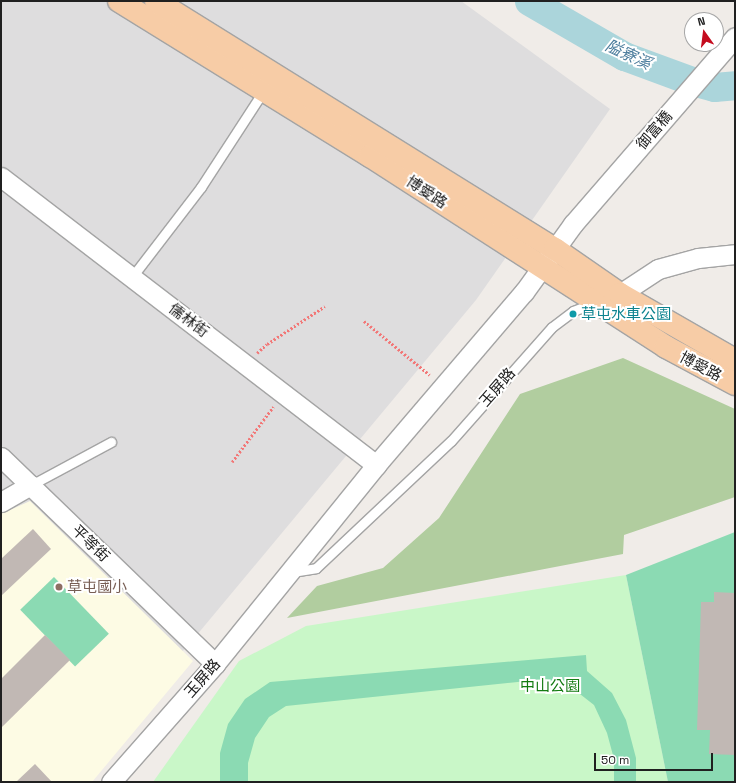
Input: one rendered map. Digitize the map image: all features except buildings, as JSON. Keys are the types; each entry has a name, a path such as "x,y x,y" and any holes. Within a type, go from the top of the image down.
{"main road":[{"name":"博愛路","path":"119,1 269,84 555,249 620,294 735,360"},
{"name":"博愛路","path":"156,1 269,84 596,302 666,347 735,384"}],"street":[{"name":"御富橋","path":"573,224 735,37"},
{"name":"儒林街","path":"1,176 284,392 376,465"},
{"name":"玉屏路","path":"111,782 215,664 376,465 524,292 573,224"},
{"name":"玉屏路","path":"596,302 620,294 658,269 698,258 735,254"},
{"name":"平等街","path":"1,457 215,664"},
{"path":"1,502 31,485"}],"lane":[{"path":"132,277 201,187 269,84"},
{"name":"玉屏路","path":"290,572 316,568 451,441 552,327 573,311 596,302"},
{"path":"31,485 111,442"}],"path":[{"path":"247,364 266,344 325,306"},
{"path":"364,321 443,386"},
{"path":"232,462 284,392"}],"shaded area":[{"path":"1,1 461,1 610,109 476,300 191,642 62,782 1,782"},
{"name":"草屯國小","path":"30,501 193,661 92,782 1,782 1,514"}],"green space":[{"path":"623,358 735,409 735,497 624,535 623,554 287,618 317,586 383,568 439,518 520,394"},
{"path":"735,532 735,782 668,782 626,575"},
{"name":"中山公園","path":"626,575 668,782 153,782 239,661 306,626"},
{"path":"54,577 109,634 75,666 20,610"},
{"path":"586,655 587,671 612,693 626,720 636,758 636,782 614,782 614,759 607,733 594,705 571,687 546,679 286,706 269,717 255,738 248,763 248,782 220,782 220,753 228,724 245,699 270,682"}],"waterway":[{"name":"隘寮溪","path":"529,1 624,56 692,81 714,87 735,85"}],"place":[{"name":"草屯水車公園","path":"573,314"},
{"name":"草屯國小","path":"59,587"}]}
